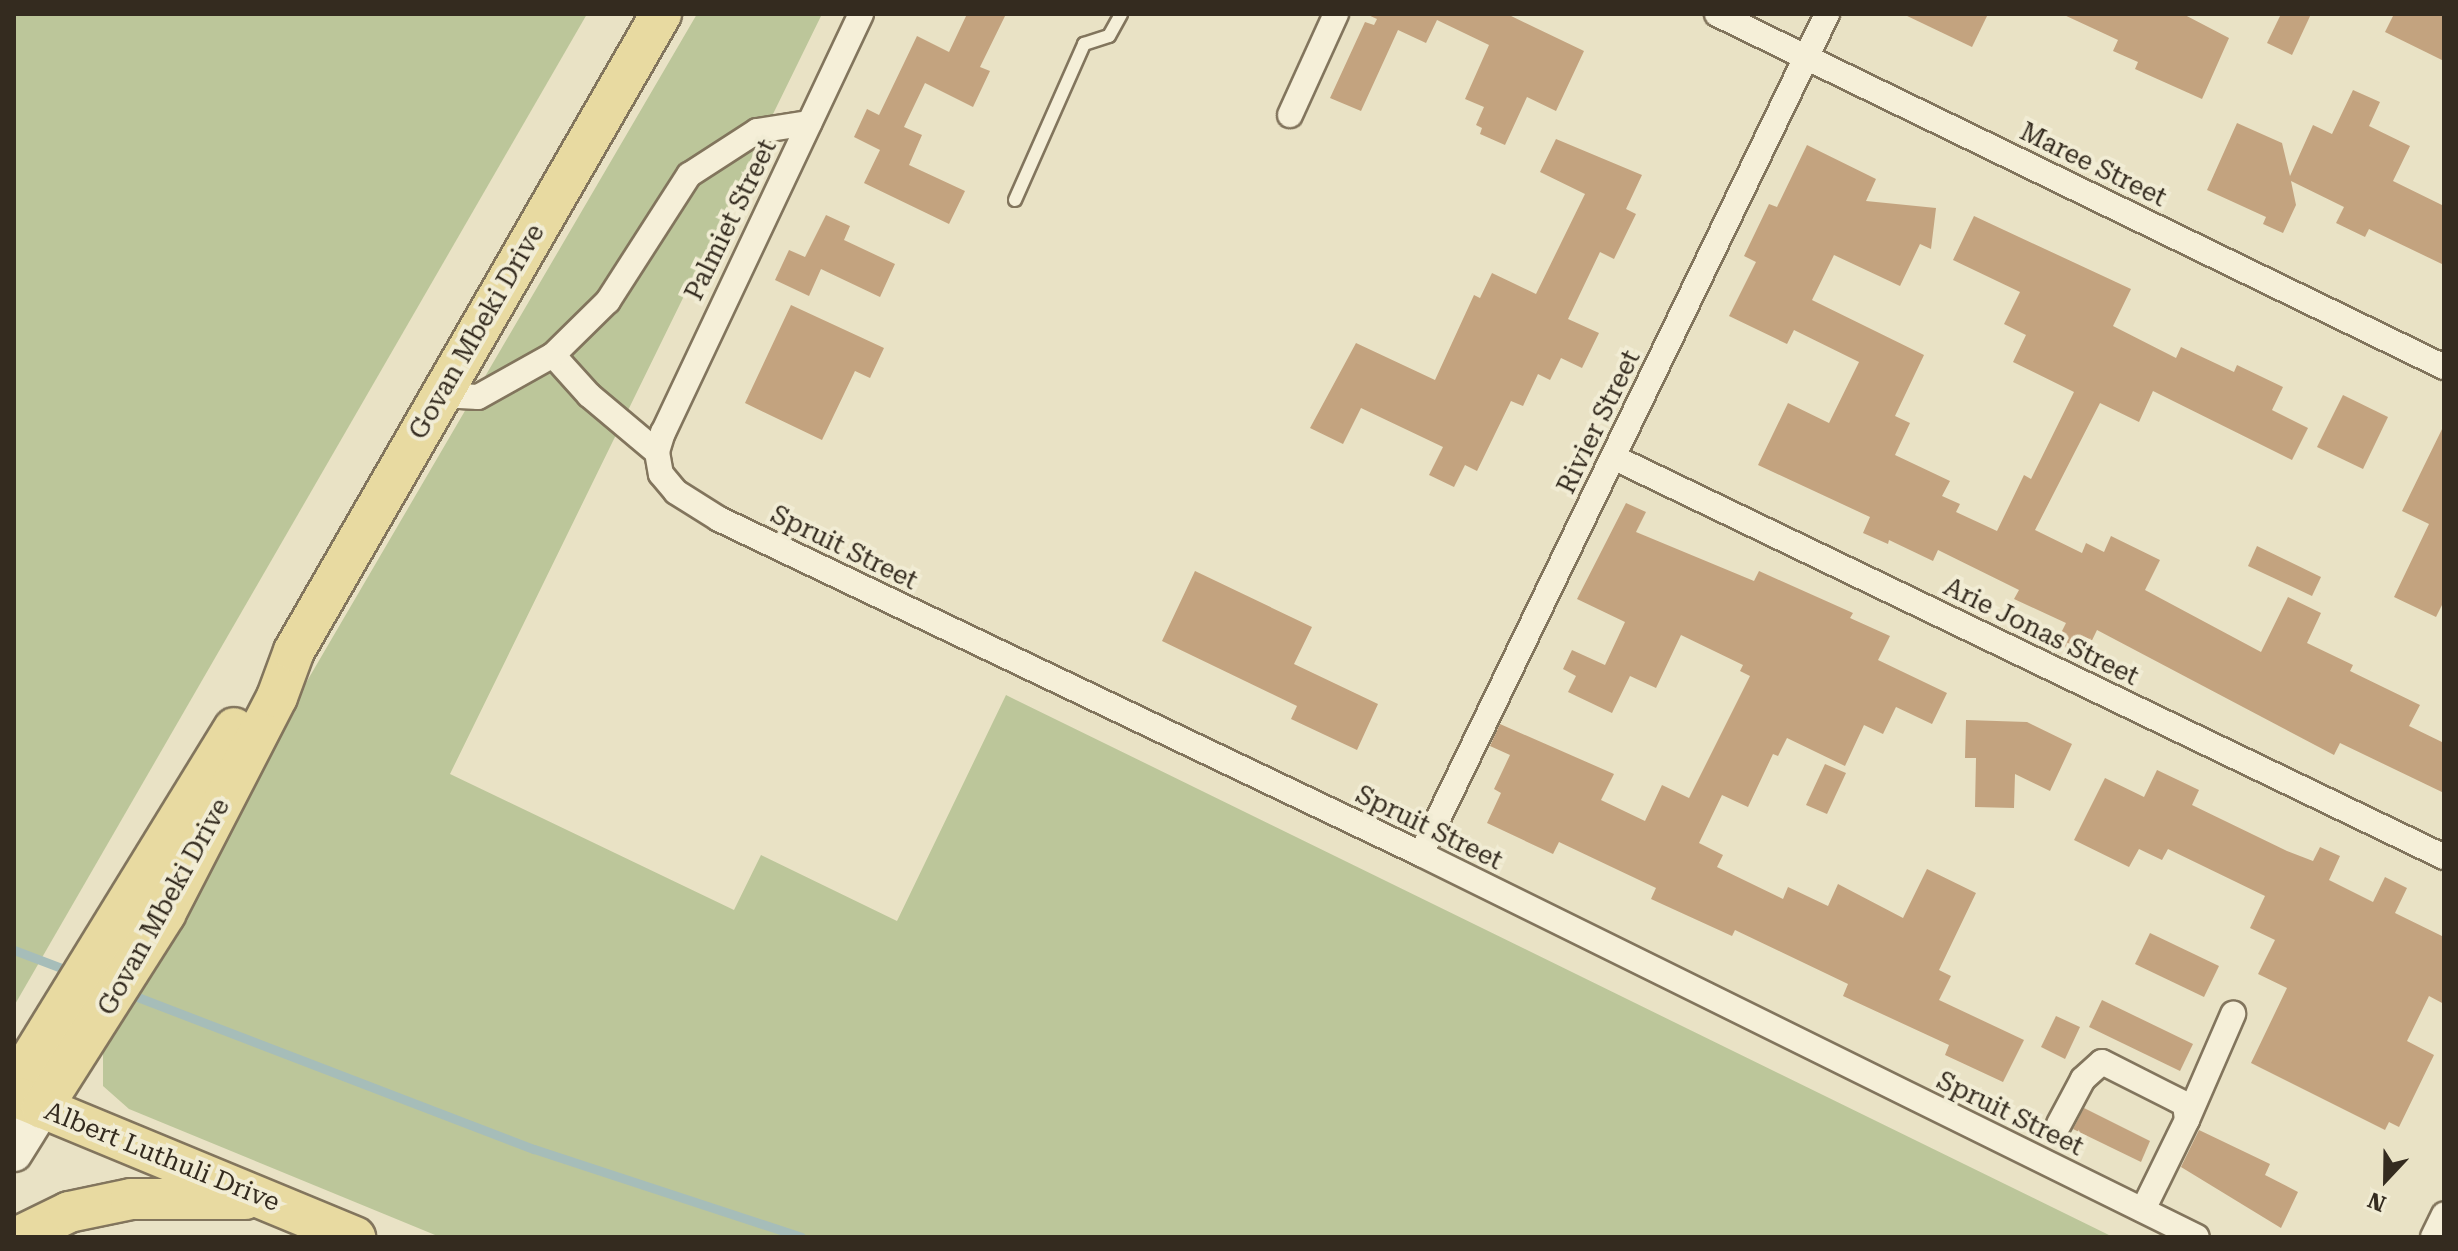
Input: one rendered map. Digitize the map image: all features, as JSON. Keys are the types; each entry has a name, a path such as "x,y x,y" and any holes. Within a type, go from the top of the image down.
{"main road":[{"name":"Govan Mbeki Drive","path":"23,1097 86,1009 277,697 294,651 661,14"},
{"name":"Albert Luthuli Drive","path":"23,1097 355,1237"},
{"path":"18,1237 69,1212 131,1199 265,1199"}],"street":[{"name":"Palmiet Street","path":"657,452 676,400 861,14"},
{"path":"1290,115 1336,14"},
{"name":"Maree Street","path":"1717,14 2444,367"},
{"name":"Rivier Street","path":"1421,854 1827,14"},
{"path":"441,395 478,397 553,355 608,301 689,175 757,131 809,123"},
{"path":"553,355 589,395 657,452"},
{"name":"Spruit Street","path":"657,452 661,474 696,507 1421,854 2197,1237"},
{"name":"Arie Jonas Street","path":"1613,457 2444,857"},
{"path":"2143,1210 2187,1120 2233,1014"},
{"path":"2059,1124 2083,1079 2102,1062 2164,1089 2185,1104 2187,1120"},
{"name":"Govan Mbeki Drive","path":"14,1153 23,1097"},
{"path":"2433,1237 2444,1214"}],"lane":[{"path":"1015,200 1084,44 1109,36 1121,14"}],"green space":[{"path":"14,14 587,14 14,1006"},
{"path":"697,14 822,14 450,774 734,910 761,855 897,921 1006,695 2113,1237 440,1237 129,1109 103,1086 103,1049 241,794"}],"building":[{"path":"967,14 1006,14 980,67 990,71 973,107 925,83 904,127 922,135 909,165 965,191 949,224 864,183 880,150 854,137 867,109 879,115 917,36 949,52"},
{"path":"1366,14 1507,14 1584,51 1556,111 1527,97 1505,145 1480,134 1482,128 1476,125 1484,107 1465,99 1489,45 1437,20 1426,43 1398,30 1361,111 1330,98 1365,22 1374,25 1377,19"},
{"path":"1903,14 1988,14 1972,47"},
{"path":"2062,14 2183,14 2229,38 2202,99 2135,69 2138,62 2113,51 2118,40"},
{"path":"2281,14 2311,14 2292,55 2267,43"},
{"path":"2394,14 2444,14 2444,61 2385,32"},
{"path":"2353,90 2380,102 2369,126 2410,146 2393,181 2444,206 2444,265 2369,229 2365,237 2336,223 2344,207 2291,181 2296,205 2283,233 2263,224 2266,217 2207,190 2237,123 2282,143 2290,176 2313,125 2332,134"},
{"path":"1556,139 1642,175 1626,209 1636,214 1614,259 1600,252 1568,319 1599,333 1582,368 1561,358 1550,380 1538,374 1523,406 1511,401 1477,471 1465,465 1454,487 1429,475 1443,447 1361,408 1343,444 1310,428 1356,343 1435,380 1474,295 1480,298 1492,273 1536,294 1585,194 1540,172"},
{"path":"1807,145 1876,179 1866,201 1936,208 1931,249 1920,244 1900,286 1834,255 1812,300 1924,355 1895,416 1910,423 1895,455 1950,481 1942,496 1960,504 1956,512 1997,531 2024,475 2031,479 2074,392 2013,362 2026,335 2004,324 2020,292 1953,260 1974,216 2131,289 2113,326 2176,358 2181,347 2234,372 2237,365 2283,387 2272,410 2308,428 2292,460 2153,391 2139,422 2100,403 2035,530 2082,553 2086,543 2104,552 2111,536 2160,560 2145,590 2261,652 2288,597 2321,613 2307,643 2353,665 2350,671 2420,705 2409,726 2444,743 2444,793 2340,743 2334,755 2097,630 2084,657 2056,643 2066,623 2014,599 2019,590 1938,550 1933,561 1889,540 1888,544 1863,533 1870,517 1758,465 1788,403 1829,423 1859,362 1794,330 1787,344 1729,316 1756,262 1744,256 1769,204 1777,207"},
{"path":"826,215 850,226 844,240 895,264 880,297 821,269 809,296 775,280 789,250 805,257"},
{"path":"791,305 884,348 870,378 855,371 822,440 745,403"},
{"path":"2343,395 2388,417 2363,469 2317,447"},
{"path":"2444,425 2444,601 2436,617 2394,597 2429,524 2402,511"},
{"path":"1626,503 1646,512 1636,532 1754,581 1759,571 1853,613 1850,618 1890,636 1878,660 1947,693 1932,724 1896,707 1883,734 1864,725 1845,766 1787,738 1778,756 1773,754 1748,807 1722,795 1699,843 1723,855 1717,867 1783,899 1788,887 1828,906 1838,884 1903,918 1927,869 1976,893 1939,970 1951,976 1939,1000 2024,1040 2003,1082 1945,1055 1949,1045 1843,996 1848,984 1735,930 1732,936 1651,899 1656,888 1559,842 1553,854 1487,823 1501,793 1494,789 1510,755 1490,746 1500,724 1614,774 1601,800 1645,821 1662,785 1689,798 1750,676 1740,671 1743,665 1681,635 1656,688 1630,676 1612,713 1568,692 1576,676 1563,669 1572,650 1605,665 1625,622 1577,599"},
{"path":"2257,546 2321,577 2312,596 2248,566"},
{"path":"1195,571 1312,627 1294,664 1378,704 1357,750 1291,719 1297,706 1162,641"},
{"path":"1966,720 2027,722 2072,744 2050,791 2015,774 2014,808 1975,807 1976,758 1965,758"},
{"path":"1825,764 1846,773 1827,814 1806,805"},
{"path":"2157,770 2199,790 2192,805 2287,851 2313,861 2320,847 2340,856 2329,880 2373,902 2385,877 2407,888 2395,913 2444,937 2444,1004 2429,996 2407,1041 2434,1055 2399,1127 2389,1122 2385,1130 2251,1063 2287,988 2258,974 2275,940 2250,928 2265,896 2168,849 2162,860 2139,849 2129,867 2074,840 2105,778 2144,797"},
{"path":"2150,933 2219,966 2204,997 2135,964"},
{"path":"2102,1000 2193,1044 2180,1071 2089,1027"},
{"path":"2056,1016 2080,1027 2065,1059 2041,1047"},
{"path":"2084,1108 2150,1141 2141,1162 2073,1129"},
{"path":"2199,1130 2270,1164 2265,1175 2298,1192 2281,1228 2181,1167"}],"waterway":[{"path":"14,950 72,972"},
{"path":"127,993 534,1149 801,1237"}]}
